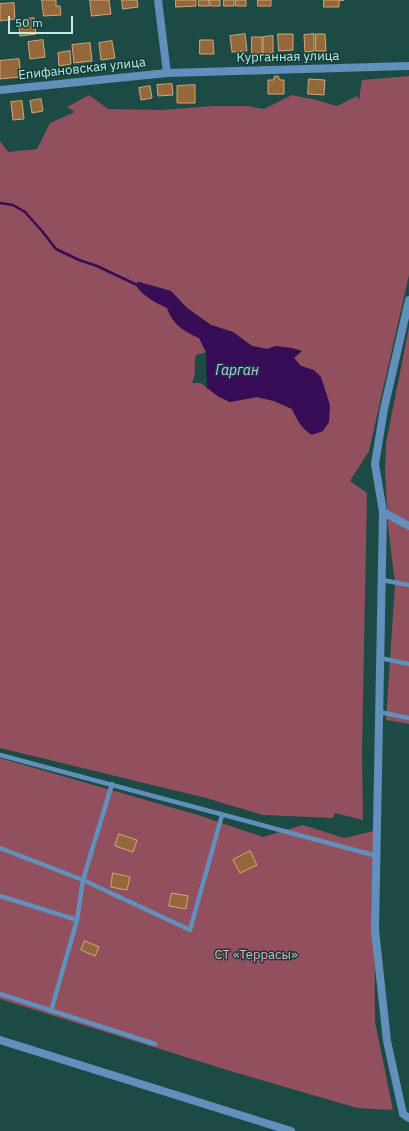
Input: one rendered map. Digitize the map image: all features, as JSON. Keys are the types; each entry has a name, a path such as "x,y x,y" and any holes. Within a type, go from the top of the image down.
{"street":[{"path":"158,0 167,72"},
{"name":"Курганная улица","path":"167,72 409,66"},
{"name":"Епифановская улица","path":"0,90 167,72"},
{"path":"409,300 384,409 375,464 383,512 375,930 387,1041 403,1114 409,1118"},
{"path":"383,512 409,526"},
{"path":"0,1040 291,1131"}],"lane":[{"path":"382,580 409,585"},
{"path":"380,658 409,664"},
{"path":"379,712 409,718"},
{"path":"0,755 376,856"},
{"path":"50,1010 77,920 83,880 112,784"},
{"path":"0,848 83,880 190,930 222,815"},
{"path":"0,896 77,920"},
{"path":"0,994 155,1044"}],"green space":[{"path":"409,76 409,275 369,451 350,481 367,493 362,753 363,820 335,813 333,818 263,815 206,798 0,748 0,141 8,152 37,149 50,123 75,112 67,107 89,95 108,109 161,110 214,106 247,106 264,109 292,95 337,106 357,96 359,100 362,80","holes":["139,282 171,291 187,308 211,325 233,332 252,346 267,349 276,346 302,351 294,358 301,367 314,370 298,421 292,409 274,401 257,397 230,402 201,383 192,383 196,355 206,352 199,338 180,327 172,319 167,308 153,301 141,292 135,283"]},
{"path":"409,327 409,724 386,720 395,584 388,526 385,472 386,443"},
{"name":"СТ «Террасы»","path":"0,758 198,815 263,837 303,825 344,838 374,831 375,1022 393,1110 357,1108 227,1070 0,999"}],"water":[{"name":"Гарган","path":"139,282 171,291 187,308 211,325 233,332 252,346 267,349 276,346 302,351 294,358 301,366 314,370 321,377 330,405 329,422 323,431 312,435 308,433 302,427 292,409 274,401 257,397 230,402 219,397 207,388 206,352 199,338 180,327 172,319 167,308 141,292 135,284"}],"building":[{"path":"42,0 56,0 56,6 60,6 61,15 44,16"},
{"path":"90,0 109,0 111,14 92,16"},
{"path":"122,0 137,0 138,7 123,9"},
{"path":"176,0 196,0 196,6 176,7"},
{"path":"199,0 209,0 209,6 199,6"},
{"path":"210,0 220,0 220,6 211,6"},
{"path":"224,0 234,0 234,6 224,6"},
{"path":"236,0 246,0 246,6 236,6"},
{"path":"258,0 271,0 271,6 258,6"},
{"path":"324,0 344,0 339,1 339,7 324,7"},
{"path":"14,3 15,19 0,21 0,4"},
{"path":"34,18 36,34 20,36 18,20"},
{"path":"245,34 247,51 232,52 230,36"},
{"path":"278,34 293,34 293,50 279,51"},
{"path":"314,34 314,51 305,52 304,35"},
{"path":"316,34 325,34 326,51 316,51"},
{"path":"273,36 273,53 263,54 263,37"},
{"path":"252,37 262,37 262,54 252,54"},
{"path":"43,40 45,57 30,59 28,42"},
{"path":"200,40 213,40 214,54 200,54"},
{"path":"112,41 115,58 101,60 99,43"},
{"path":"90,43 92,61 74,63 72,45"},
{"path":"70,51 71,64 59,66 58,53"},
{"path":"19,59 21,77 0,79 0,61"},
{"path":"275,76 278,76 280,80 284,80 284,94 268,94 268,80 273,80"},
{"path":"309,79 325,80 324,95 308,94"},
{"path":"172,84 173,95 158,96 157,85"},
{"path":"195,85 195,103 177,103 177,86"},
{"path":"150,86 152,98 141,100 139,88"},
{"path":"41,99 43,111 32,113 30,101"},
{"path":"22,101 24,119 13,120 11,102"},
{"path":"119,834 137,840 133,852 115,846"},
{"path":"250,851 257,865 240,873 233,860"},
{"path":"113,873 130,877 127,890 111,887"},
{"path":"172,893 188,896 186,909 169,906"},
{"path":"85,941 99,947 95,956 81,950"}],"waterway":[{"path":"0,203 13,205 25,212 56,249 135,284"}]}
